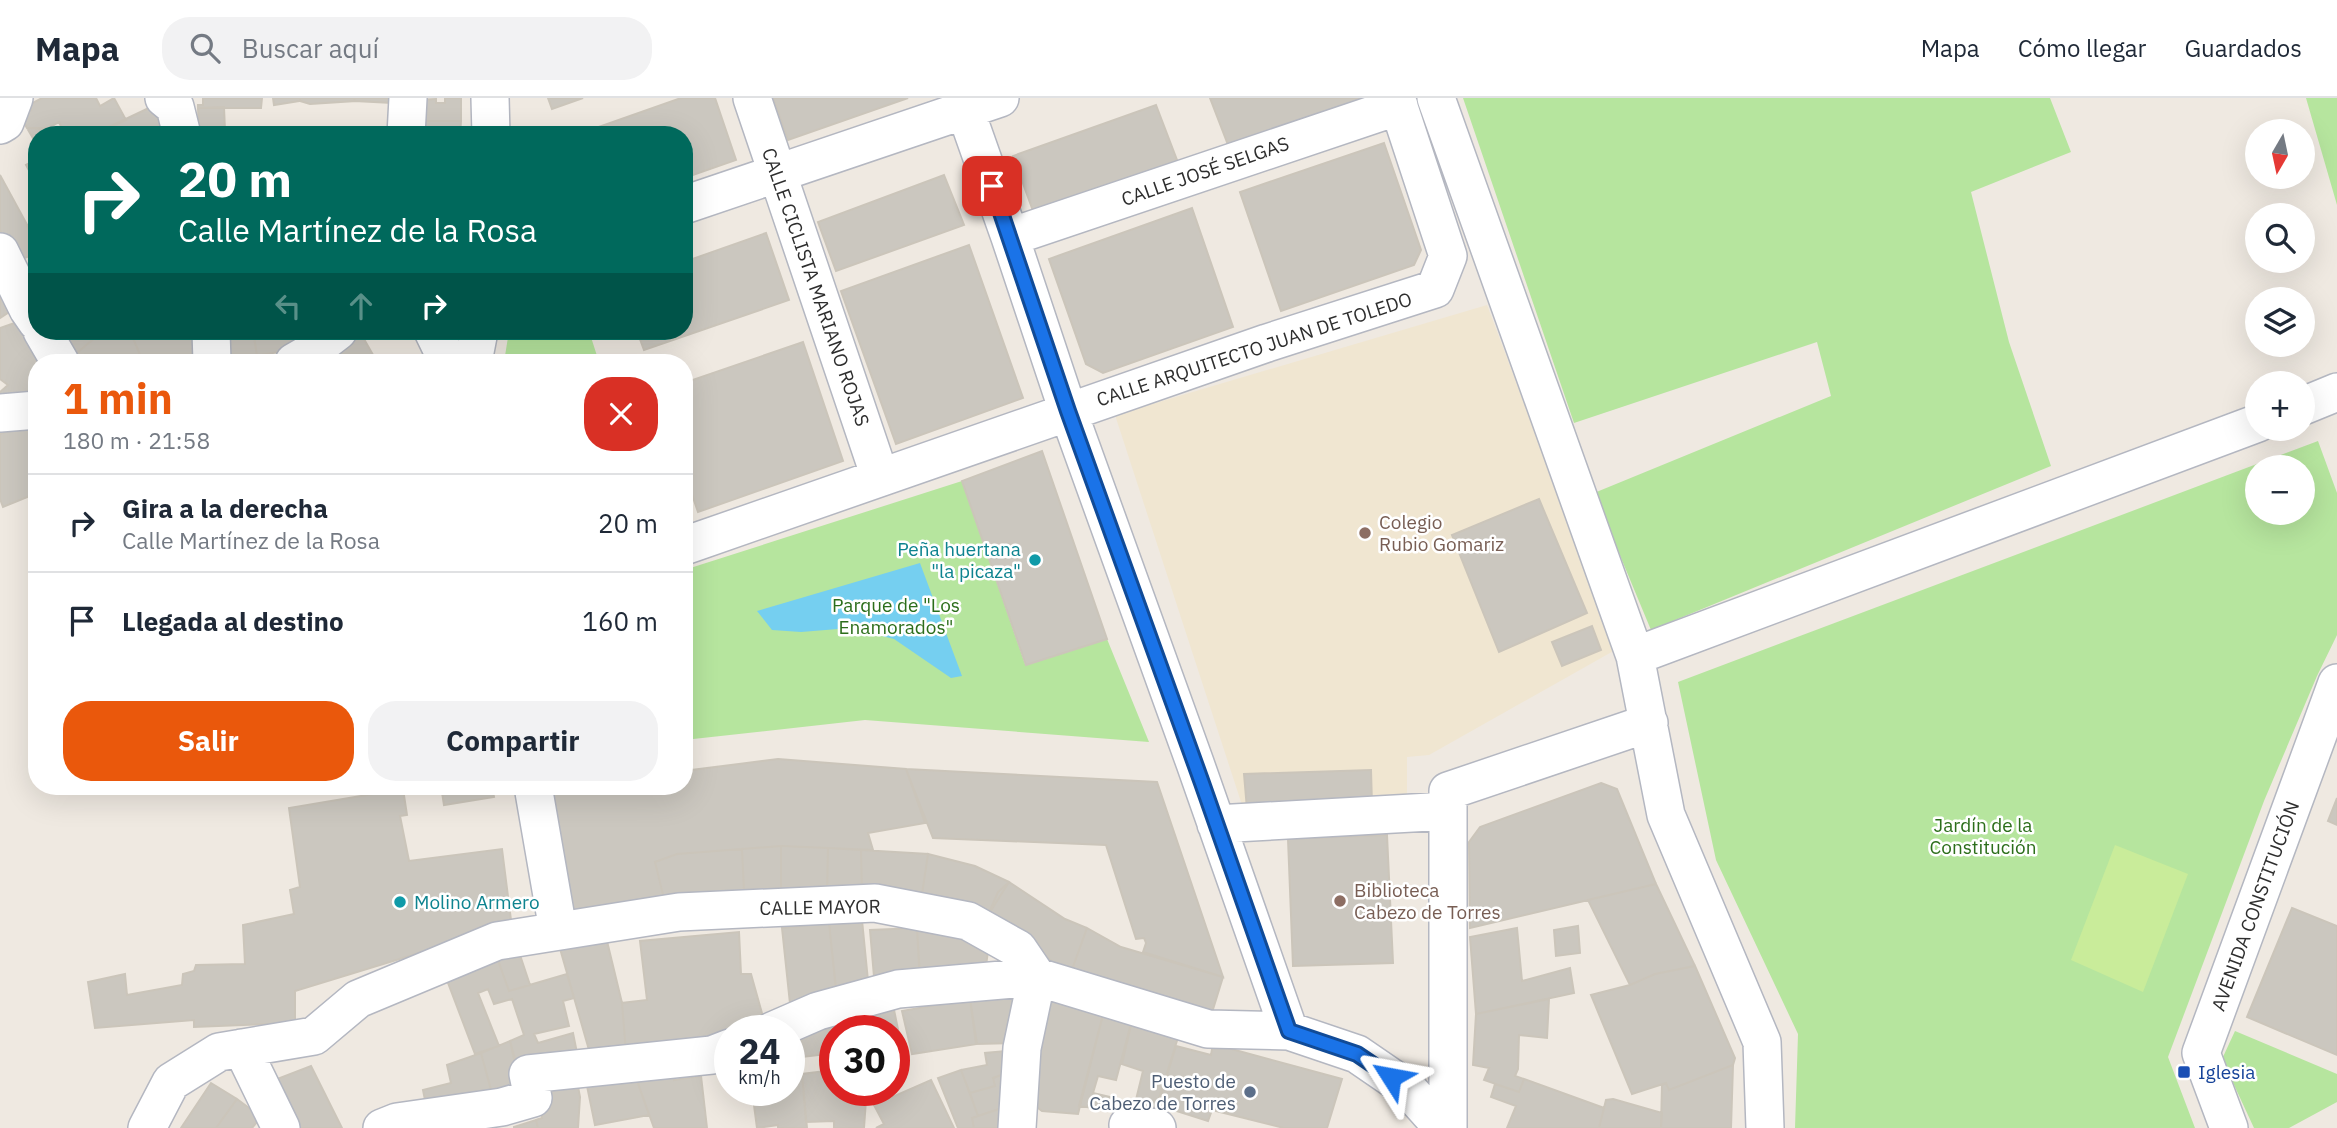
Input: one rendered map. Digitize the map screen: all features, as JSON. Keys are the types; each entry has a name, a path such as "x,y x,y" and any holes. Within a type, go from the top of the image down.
{"street":[{"path":"0,125 5,122 14,98"},
{"path":"164,98 175,107 180,126"},
{"path":"406,126 408,98"},
{"path":"491,98 491,126"},
{"name":"CALLE CICLISTA MARIANO ROJAS","path":"751,98 880,477"},
{"path":"693,202 963,104 1000,98"},
{"path":"1436,98 1636,656 1666,815 1762,1042 1765,1128"},
{"name":"CALLE JOSÉ SELGAS","path":"1010,237 1398,102"},
{"name":"CALLE ARQUITECTO JUAN DE TOLEDO","path":"693,543 1068,411 1435,289 1448,256 1398,102"},
{"path":"963,104 1068,411 1289,1031"},
{"path":"0,252 28,309"},
{"path":"308,354 326,340"},
{"path":"2315,401 2337,392"},
{"path":"0,413 28,411"},
{"path":"1636,656 2245,428"},
{"name":"AVENIDA CONSTITUCIÓN","path":"2229,1128 2201,1053 2337,683"},
{"path":"1445,1128 1448,790 1649,723"},
{"path":"535,795 558,930"},
{"path":"1216,824 1448,811"},
{"name":"CALLE MAYOR","path":"147,1128 171,1082 219,1052 314,1036 358,999 496,941 558,930 679,912 875,903 968,921 1018,949 1037,977"},
{"path":"805,1017 898,989 1037,977 1208,1029 1289,1031 1357,1054 1408,1089 1445,1128"},
{"path":"1017,1128 1022,1048 1037,977"},
{"path":"242,1048 281,1128"},
{"path":"382,1128 397,1122 502,1107 533,1098 528,1074 714,1054"}],"shaded area":[{"name":"Colegio Rubio Gomariz","path":"1487,305 1617,649 1429,755 1407,757 1407,805 1242,805 1115,415"}],"green space":[{"path":"1463,98 2050,98 2071,152 1971,192 2009,342 2051,466 1651,630 1594,493 1831,396 1817,342 1574,423"},
{"path":"2306,98 2337,98 2337,205 2315,129 2315,119 2312,119"},
{"path":"508,340 592,340 596,354 505,354"},
{"name":"Jardín de la Constitución","path":"2318,441 2337,493 2337,635 2264,801 2168,1057 2195,1128 1795,1128 1798,1034 1716,860 1678,682 2245,468 2245,525 2315,525 2315,455 2281,455"},
{"name":"Parque de \"Los Enamorados\"","path":"962,481 1025,664 1107,639 1149,742 865,720 693,739 693,567"},
{"path":"2115,845 2188,874 2143,992 2071,960"},
{"path":"2235,1031 2337,1074 2337,1102 2289,1128 2254,1128 2222,1059"}],"water":[{"path":"920,563 962,676 951,678 894,639 850,628 801,632 772,630 757,611"}],"building":[{"path":"42,98 96,98 100,106 114,98 126,120 112,126 61,126 59,122 52,126 27,128 20,116 31,110 29,105"},
{"path":"203,98 262,98 261,108 198,108 198,105 203,105"},
{"path":"273,98 300,98 300,101 274,105"},
{"path":"300,98 354,98 355,101 310,104 300,101"},
{"path":"354,98 393,98 392,103 355,101"},
{"path":"445,98 461,98 461,121 416,121 418,100 436,99 436,103 445,103"},
{"path":"548,98 583,98 552,109"},
{"path":"681,98 715,98 736,160 693,175 693,126 602,126"},
{"path":"773,98 908,98 788,140"},
{"path":"1210,98 1369,98 1230,150"},
{"path":"1156,105 1180,168 1036,219 1013,156"},
{"path":"224,107 225,126 199,126 198,108"},
{"path":"149,108 156,112 161,126 111,126"},
{"path":"418,121 461,121 461,126 418,126"},
{"path":"1384,143 1421,250 1414,265 1281,311 1240,192"},
{"path":"0,175 28,226 28,257 17,261 0,230"},
{"path":"944,175 964,225 836,271 818,222"},
{"path":"1192,208 1233,327 1103,373 1086,364 1049,259"},
{"path":"766,233 789,300 693,333 693,259"},
{"path":"969,245 1023,398 896,444 841,291"},
{"path":"0,270 17,307 0,318"},
{"path":"26,319 28,340 38,340 46,354 28,354 28,401 0,399 0,392 8,385 0,379 0,328"},
{"path":"59,340 92,340 76,354 70,354"},
{"path":"92,340 134,340 140,354 76,354"},
{"path":"134,340 198,340 198,354 140,354"},
{"path":"221,340 254,340 257,354 221,354"},
{"path":"255,340 314,340 309,346 257,354"},
{"path":"349,340 365,340 372,354 338,354 336,350"},
{"path":"640,340 673,340 644,350"},
{"path":"803,342 843,461 698,512 693,497 693,380"},
{"path":"28,424 28,497 3,507 0,499 0,434"},
{"name":"Peña huertana \"la picaza\"","path":"1042,451 1107,639 1026,665 962,481"},
{"path":"1539,499 1587,613 1499,652 1452,535"},
{"path":"1592,626 1601,650 1562,666 1552,642"},
{"path":"778,759 906,769 925,823 868,833 873,850 781,846 677,854 655,862 665,903 583,918 561,904 545,795 693,795 693,770"},
{"path":"906,769 1157,782 1223,977 1143,952 1146,943 1144,938 1136,939 1106,845 933,838"},
{"path":"1371,770 1372,805 1247,809 1244,774"},
{"path":"1601,783 1617,789 1656,884 1470,928 1469,842 1480,827"},
{"name":"Molino Armero","path":"367,795 404,795 407,815 400,816 409,861 502,849 511,920 468,938 295,991 295,1023 194,1027 194,1020 95,1028 88,982 125,974 127,995 182,985 183,974 194,971 196,965 245,964 243,925 294,914 290,890 300,887 289,808"},
{"path":"442,795 494,797 444,805"},
{"path":"2337,798 2337,825 2328,821"},
{"name":"Biblioteca Cabezo de Torres","path":"1387,835 1393,963 1293,966 1288,839"},
{"path":"781,846 781,891 744,892 742,849"},
{"path":"781,846 828,848 827,894 781,891"},
{"path":"828,848 861,850 862,894 827,894"},
{"path":"742,849 744,892 665,903 655,862 677,854"},
{"path":"861,850 928,854 922,894 862,894"},
{"path":"928,854 975,866 1009,882 987,917 922,894"},
{"path":"1009,882 1065,919 1087,928 1070,975 1040,951 987,917 998,892"},
{"path":"1656,884 1695,966 1655,974 1630,985 1588,900"},
{"path":"2292,908 2337,926 2337,1055 2247,1017"},
{"path":"862,920 869,991 837,997 829,923"},
{"path":"829,923 837,1000 791,1013 782,928"},
{"path":"1578,926 1580,953 1556,956 1554,930"},
{"path":"917,928 920,982 875,988 870,930"},
{"path":"917,928 989,944 984,980 920,977"},
{"path":"1087,928 1121,947 1223,977 1210,1019 1070,975"},
{"path":"1517,928 1522,981 1570,968 1574,993 1476,1014 1470,937"},
{"path":"739,932 741,974 751,974 762,1015 714,1015 714,1039 626,1053 622,1003 647,1000 640,941"},
{"path":"606,937 622,1003 626,1053 591,1057 559,945"},
{"path":"519,952 530,985 509,991 498,960"},
{"path":"498,960 509,991 567,974 574,998 563,1001 569,1026 534,1034 538,1043 573,1033 577,1053 517,1066 510,1041 524,1035 512,999 494,1004 488,989 478,993 499,1046 475,1054 445,975"},
{"path":"1695,966 1735,1058 1733,1065 1669,1090 1666,1083 1632,1094 1591,995 1630,985 1655,974"},
{"path":"1038,994 1105,1007 1078,1114 1042,1111 1029,1101"},
{"path":"1026,995 1015,1043 976,1044 970,999"},
{"path":"970,999 977,1044 912,1054 910,1015 903,1015 902,1011"},
{"path":"1549,999 1547,1038 1519,1035 1518,1069 1515,1076 1524,1079 1519,1092 1484,1080 1489,1068 1473,1065 1476,1014"},
{"path":"893,1005 895,1015 853,1015"},
{"path":"1105,1007 1133,1016 1116,1080 1098,1076 1093,1093 1110,1097 1106,1110 1079,1106"},
{"path":"1133,1016 1180,1031 1153,1118 1132,1116 1143,1071 1122,1064"},
{"path":"819,1023 819,1055 805,1057 805,1027"},
{"path":"510,1041 522,1095 494,1101 481,1053"},
{"name":"Puesto de Cabezo de Torres","path":"1213,1044 1342,1079 1327,1128 1284,1128 1212,1110 1208,1121 1158,1105 1176,1046 1211,1055"},
{"path":"1006,1051 1013,1071 993,1078 995,1086 970,1093 961,1070 987,1065 985,1053"},
{"path":"481,1053 494,1101 428,1115 423,1090 451,1083 447,1065"},
{"path":"1733,1065 1731,1128 1661,1128 1662,1085 1666,1083 1669,1090"},
{"path":"311,1066 342,1128 295,1128 272,1081"},
{"path":"961,1070 978,1116 972,1118 974,1128 958,1128 938,1078"},
{"path":"1013,1071 1011,1105 978,1116 970,1093 995,1086 993,1078"},
{"path":"634,1072 674,1077 674,1080 701,1076 707,1128 654,1128"},
{"path":"634,1072 649,1115 595,1125 586,1081"},
{"path":"819,1072 819,1106 866,1106 864,1128 834,1128 834,1121 806,1122 805,1074"},
{"path":"576,1076 580,1097 578,1128 538,1128 536,1120 542,1118 536,1080"},
{"path":"1524,1079 1604,1108 1599,1128 1507,1128 1516,1106 1491,1097 1495,1084 1519,1092"},
{"path":"931,1080 954,1128 876,1128 884,1124 875,1106 910,1106 910,1089"},
{"path":"211,1083 237,1099 216,1128 181,1128"},
{"path":"237,1099 261,1117 252,1128 216,1128"},
{"path":"1613,1099 1662,1113 1661,1128 1599,1128 1606,1100"},
{"path":"1011,1105 1009,1128 974,1128 972,1118"},
{"path":"754,1106 805,1106 807,1128 778,1128 778,1125 757,1128"},
{"path":"536,1120 538,1128 514,1128 514,1127"}],"place":[{"name":"Colegio Rubio Gomariz","path":"1365,533"},
{"name":"Peña huertana \"la picaza\"","path":"1035,560"},
{"name":"Biblioteca Cabezo de Torres","path":"1340,901"},
{"name":"Molino Armero","path":"400,902"},
{"name":"Iglesia","path":"2184,1072"},
{"name":"Puesto de Cabezo de Torres","path":"1250,1092"}],"route":[{"path":"992,186 1068,411 1289,1031 1357,1054 1391,1077"}]}
